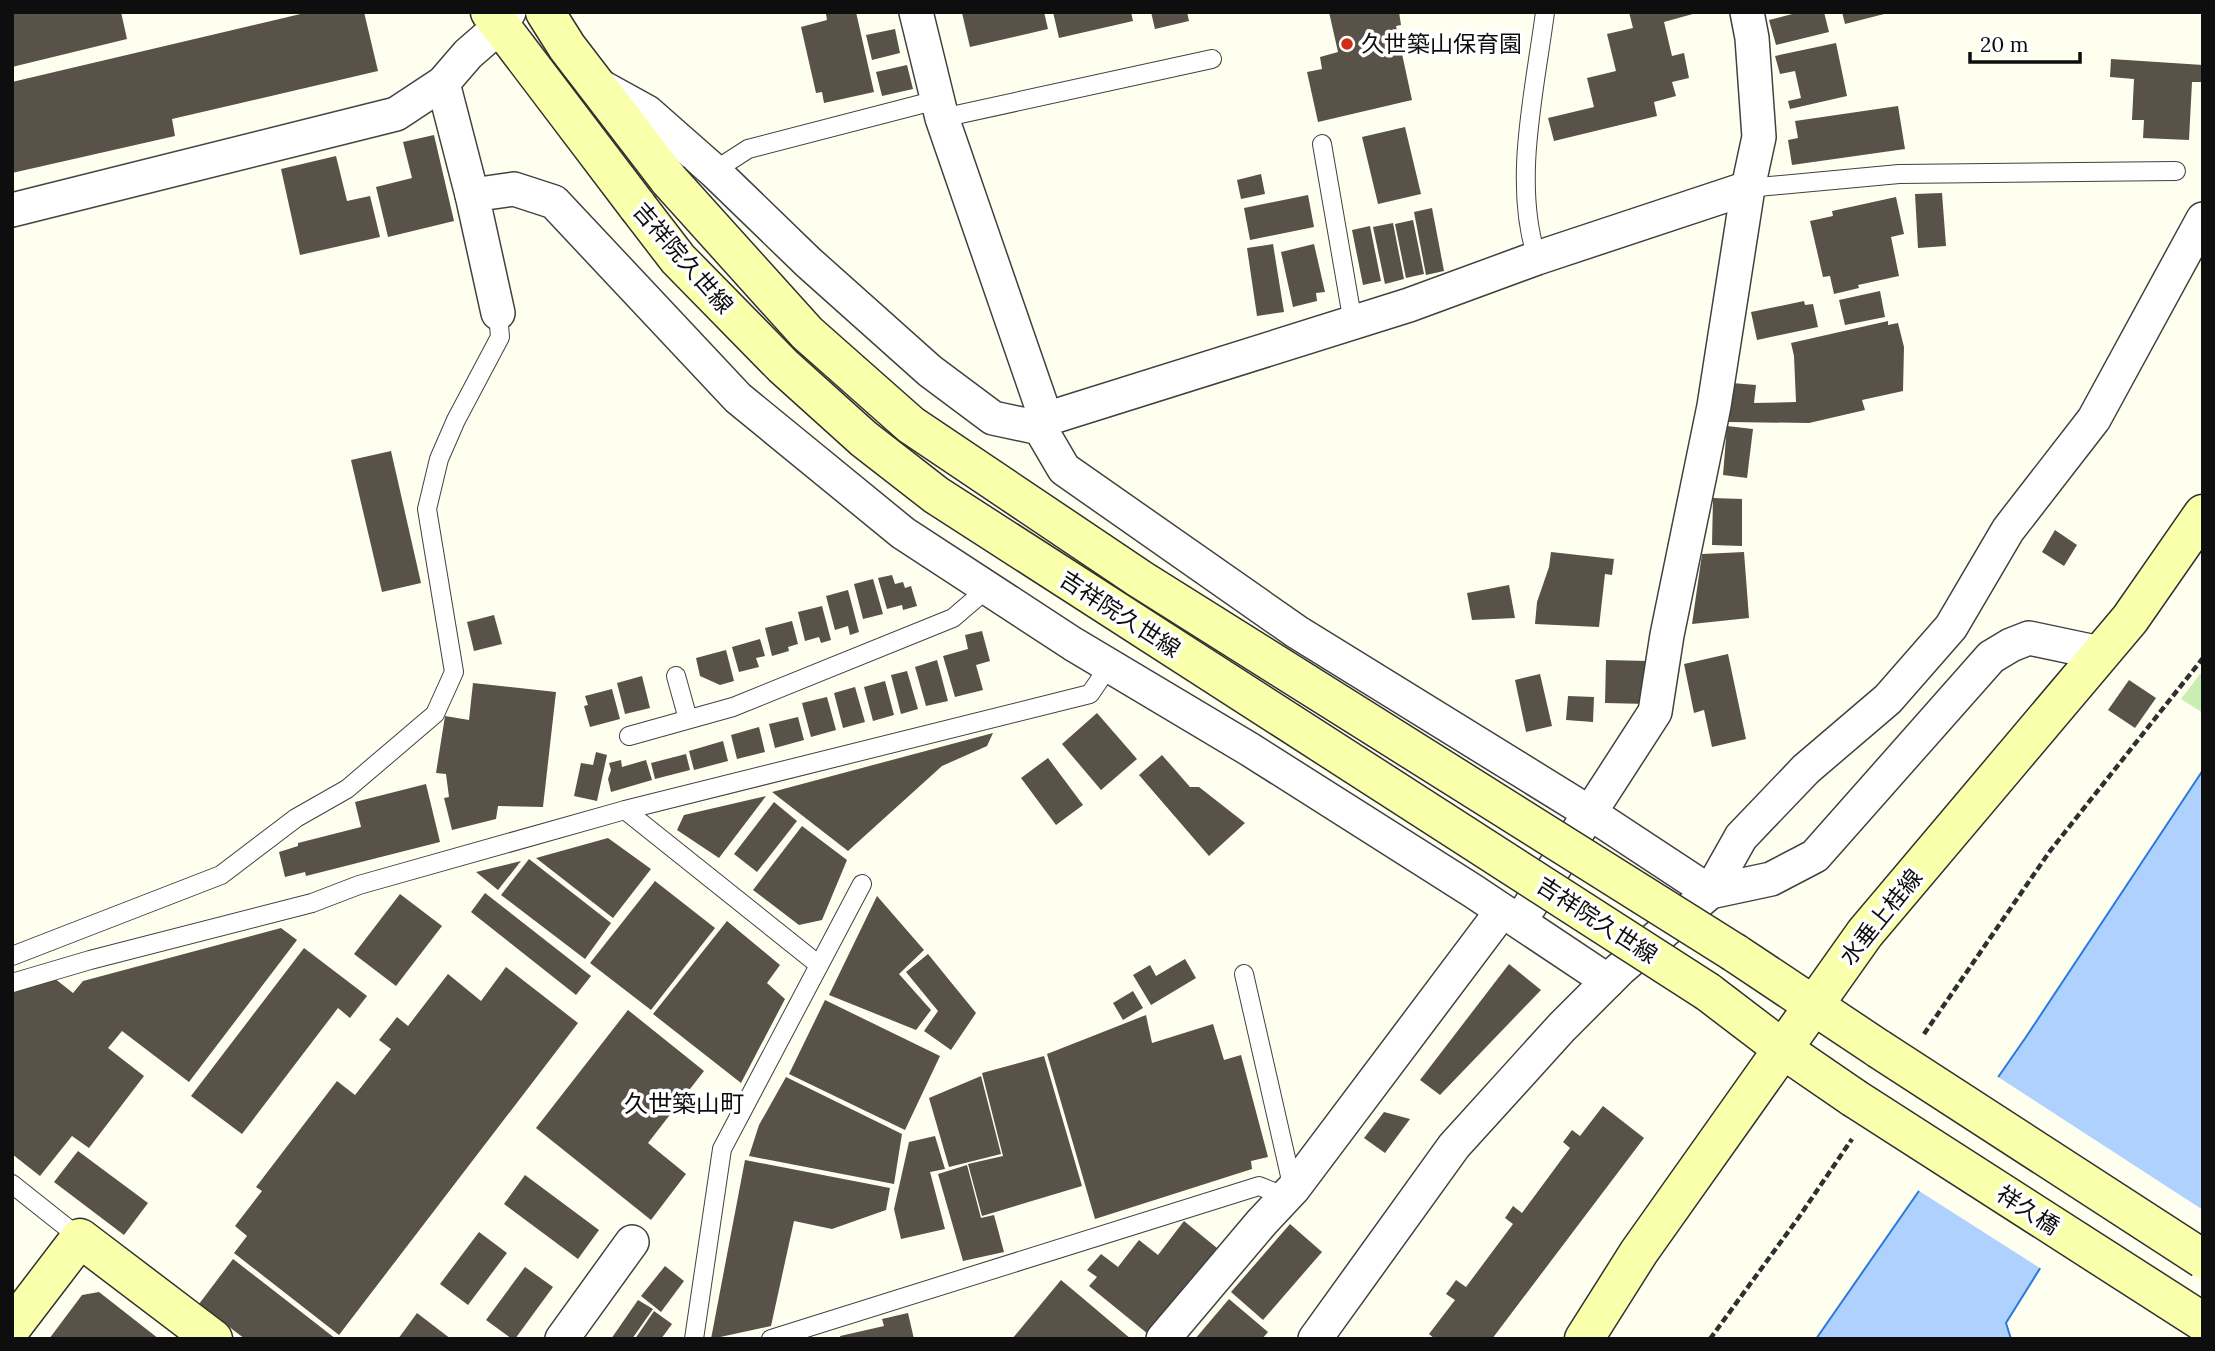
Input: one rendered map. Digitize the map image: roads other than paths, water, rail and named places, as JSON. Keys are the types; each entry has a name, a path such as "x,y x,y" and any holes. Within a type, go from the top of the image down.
{"street":[{"name":"吉祥院久世線","path":"545,12 567,47 669,180 807,333 911,425 1140,579 1735,953 2203,1259"},
{"path":"916,12 940,109 1043,423 1064,469 1286,624 1590,813 1710,892 1771,879 1815,856 1990,657 2029,638 2100,653"},
{"path":"1163,1339 1289,1193 1511,916 1590,813 1656,712 1667,635 1714,406 1748,188 1759,137 1752,38 1747,12"},
{"name":"吉祥院久世線","path":"499,17 678,259 775,358 864,439 936,495 1708,992 1784,1050 1854,1098"},
{"path":"12,210 396,114 443,83 499,17"},
{"path":"443,83 472,195 498,313"},
{"path":"596,84 647,112 714,171 808,262 930,370 993,418 1043,423 1409,305 1538,258 1748,188"},
{"path":"472,195 514,189 554,202 738,398 903,533 1109,666 1249,749 1608,981"},
{"path":"1315,1339 1454,1146 1562,1027 1608,981 1710,892 1741,837 1806,769 1888,699 1951,627 2008,530 2094,419 2203,219"},
{"name":"水垂上桂線","path":"1584,1339 1639,1252 1865,933 2130,619 2203,514"},
{"name":"祥久橋","path":"1854,1098 2203,1322"},
{"path":"12,1327 80,1238 213,1339"},
{"path":"562,1339 632,1242"}],"lane":[{"path":"1538,258 1532,242 1525,160 1545,12"},
{"path":"714,171 748,149 940,109 1212,59"},
{"path":"1322,144 1353,323"},
{"path":"1748,188 1899,174 2176,171"},
{"path":"12,956 221,875 296,818 347,789 435,715 454,672 427,509 439,459 500,337 498,313"},
{"path":"629,736 733,707 953,618 988,588"},
{"path":"12,983 90,960 312,903 359,884 625,810 1090,694 1109,666"},
{"path":"677,676 688,719"},
{"path":"625,810 819,965"},
{"path":"694,1339 722,1149 862,884"},
{"path":"780,1338 1259,1186 1289,1193 1244,974"},
{"path":"12,1184 80,1238"}],"water":[{"path":"2203,770 2203,1339 2044,1262 2006,1323 2011,1339 1816,1339 2026,1037"}],"place":[{"name":"久世築山保育園","path":"1347,44"}],"district":[{"name":"久世築山町","path":"684,1104"}]}
